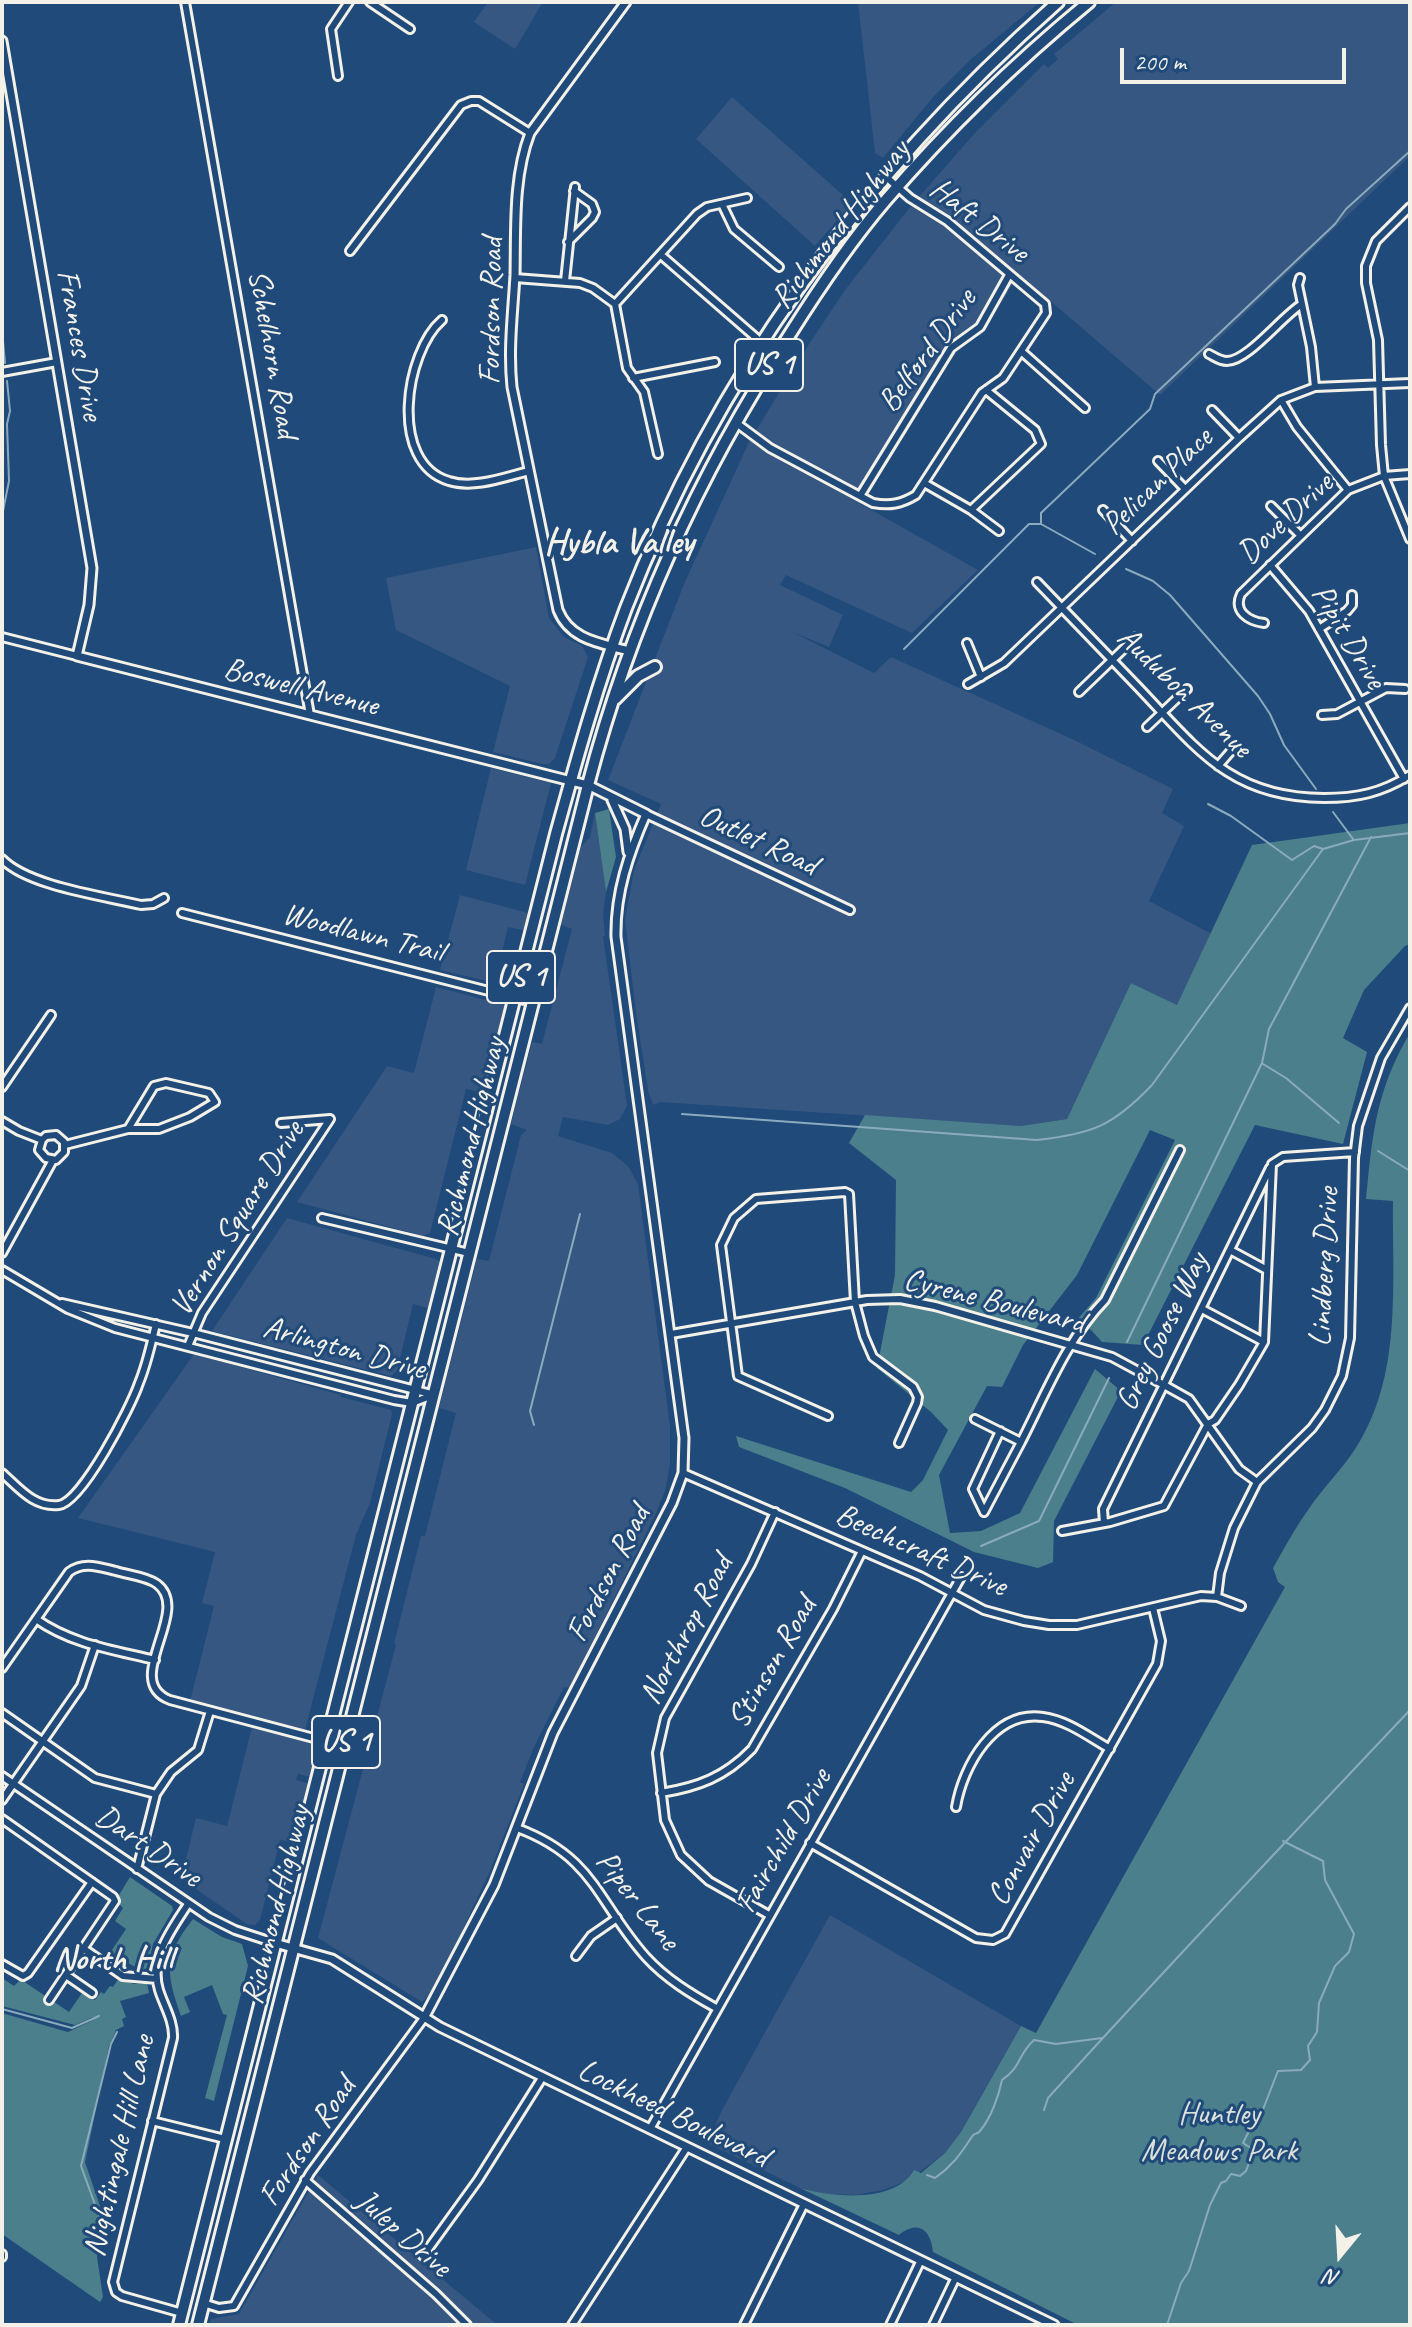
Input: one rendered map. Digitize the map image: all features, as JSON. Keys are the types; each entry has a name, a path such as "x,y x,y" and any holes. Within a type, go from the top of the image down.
{"highway":[{"name":"Richmond Highway","path":"179,2325 515,998 571,781 612,647 636,584 679,489 761,342 831,242 935,118 1058,2"},
{"name":"Richmond Highway","path":"198,2325 532,1002 608,711 629,651 664,565 735,422 807,307 862,230 898,187 979,100 1089,2"},
{"path":"608,711 628,684 655,667"}],"street":[{"name":"Schelhorn Road","path":"185,2 310,715"},
{"path":"338,76 331,29 349,2"},
{"path":"370,2 410,29"},
{"name":"Fordson Road","path":"626,2 530,133 520,168 510,369 561,618 574,633 629,651"},
{"name":"Frances Drive","path":"2,41 92,568 89,605 77,656"},
{"path":"350,251 461,105 479,101 530,133"},
{"name":"Haft Drive","path":"885,176 947,221 1045,304 1046,313 1021,351"},
{"path":"565,281 568,242 575,189 592,204 595,212 568,242"},
{"path":"615,304 697,214 707,207 747,198"},
{"path":"722,204 734,229 779,267"},
{"path":"1410,207 1376,241 1366,266 1366,283 1378,340 1384,476 1410,539"},
{"path":"1403,213 1410,220"},
{"path":"661,255 761,342"},
{"name":"Belford Drive","path":"860,496 951,348 980,327 1009,275"},
{"path":"515,278 580,283 593,288 615,304 627,368 644,392 658,454"},
{"path":"1300,278 1298,285 1311,347 1315,387"},
{"path":"1209,354 1222,360 1238,358 1287,313 1302,304"},
{"path":"442,320 426,339 408,396 408,419 418,456 433,473 456,483 475,483 529,471"},
{"path":"735,422 770,448 873,503 885,505 903,503 916,495 986,390 1003,378 1021,351 1085,408"},
{"path":"2,372 57,362"},
{"path":"633,378 715,362"},
{"name":"Pelican Place","path":"968,684 1004,663 1281,400 1315,387 1410,383"},
{"path":"971,510 1041,444 1035,430 986,390"},
{"path":"1281,400 1297,427 1348,490"},
{"path":"1212,410 1239,438"},
{"path":"1158,461 1185,489"},
{"name":"Dove Drive","path":"1264,623 1254,622 1239,609 1237,602 1241,594 1348,490 1384,476 1410,474"},
{"path":"924,483 971,510 999,531"},
{"path":"1271,506 1300,535"},
{"path":"1103,510 1132,541"},
{"name":"Pipit Drive","path":"1270,565 1309,611 1407,777"},
{"name":"Audubon Avenue","path":"1037,582 1218,766 1258,790 1292,798 1363,797 1383,791 1407,777"},
{"path":"1319,629 1347,611 1352,605 1352,595"},
{"name":"Boswell Avenue","path":"2,637 588,785"},
{"path":"1079,692 1136,637"},
{"path":"967,643 981,677"},
{"path":"1322,715 1337,714 1386,688 1405,689"},
{"path":"1147,727 1187,689"},
{"path":"1218,766 1231,751"},
{"path":"588,785 646,814"},
{"path":"608,795 616,804 625,829 628,860"},
{"name":"Fordson Road","path":"203,2303 219,2308 234,2306 305,2180 424,2018 480,1915 553,1733 672,1503 683,1473 684,1438 671,1334 616,937 618,901 628,860 646,814"},
{"name":"Outlet Road","path":"646,814 850,910"},
{"path":"2,859 21,874 141,905 153,904 164,898"},
{"name":"Woodlawn Trail","path":"182,913 532,1002"},
{"name":"Lindberg Drive","path":"1217,1597 1220,1573 1234,1528 1257,1482 1312,1428 1342,1376 1350,1338 1358,1126 1381,1058 1410,1008"},
{"path":"2,1087 51,1015"},
{"path":"65,1145 128,1129 159,1129 190,1117 215,1102 209,1093 166,1083 154,1086 128,1129"},
{"name":"Vernon Square Drive","path":"188,1346 202,1313 330,1119 281,1123"},
{"path":"2,1121 42,1140"},
{"path":"53,1160 42,1155 39,1145 42,1140 46,1136 56,1135 65,1145"},
{"path":"2,1253 53,1160 61,1157 65,1145"},
{"path":"1000,1431 973,1489 984,1512 1071,1344 1090,1315 1105,1300 1180,1150"},
{"path":"1062,1531 1164,1506 1208,1424 1215,1420 1239,1385 1264,1342 1272,1164 1283,1157 1355,1152"},
{"name":"Grey Goose Way","path":"1104,1523 1103,1509 1272,1164"},
{"path":"828,1416 738,1376 721,1245 734,1218 756,1199 849,1194 855,1302 864,1336 873,1357 913,1387 918,1397 899,1443"},
{"path":"322,1218 469,1253"},
{"path":"1230,1250 1267,1270"},
{"name":"Arlington Drive","path":"2,1270 87,1318 153,1338 412,1403 433,1395"},
{"name":"Cyrene Boulevard","path":"671,1334 855,1302 900,1299 935,1306 1112,1357 1164,1385 1189,1399 1239,1469 1257,1482"},
{"name":"Arlington Drive","path":"55,1301 433,1395"},
{"path":"1202,1309 1264,1342"},
{"name":"Vernon Square Drive","path":"2,1473 28,1497 41,1504 68,1503 95,1468 139,1386 156,1324"},
{"path":"975,1419 1021,1442"},
{"name":"Beechcraft Drive","path":"683,1473 862,1551 984,1610 1049,1625 1077,1625 1190,1598 1217,1597 1241,1606"},
{"name":"Northrop Road","path":"769,1915 709,1881 687,1862 669,1832 657,1753 665,1718 751,1564 775,1512"},
{"name":"Stinson Road","path":"661,1793 694,1787 711,1780 752,1749 833,1609 862,1551"},
{"path":"2,1668 69,1572 88,1565 150,1580 164,1591 168,1604 151,1678 159,1694 170,1700 345,1747"},
{"name":"Fairchild Drive","path":"650,2129 961,1577"},
{"name":"Convair Drive","path":"810,1843 976,1938 986,1941 999,1938 1010,1929 1159,1658 1161,1641 1153,1608"},
{"path":"36,1619 61,1635 155,1660"},
{"path":"2,1800 81,1686 95,1645"},
{"path":"137,1869 156,1794 171,1772 198,1750 210,1711"},
{"path":"2,1713 95,1778 156,1794"},
{"path":"956,1807 959,1789 988,1738 1010,1722 1029,1717 1054,1719 1110,1749"},
{"name":"Dart Drive","path":"2,1776 188,1904 235,1930 275,1943"},
{"path":"2,1819 115,1901 49,2000"},
{"name":"Piper Lane","path":"517,1828 548,1841 571,1857 590,1877 640,1951 687,1991 716,2008"},
{"path":"2,1964 17,1975 28,1973 92,1882"},
{"name":"Nightingale Hill Lane","path":"182,2313 122,2296 113,2285 173,2033 157,1979 162,1947 188,1904"},
{"path":"576,1956 591,1936 617,1918"},
{"name":"Lockheed Boulevard","path":"275,1943 332,1959 424,2018 542,2078 1054,2325"},
{"path":"84,1949 123,1976 157,1979"},
{"path":"66,1975 92,1993"},
{"path":"423,2256 478,2180 542,2078"},
{"path":"152,2121 225,2139"},
{"path":"572,2325 687,2147"},
{"name":"Julep Drive","path":"305,2180 426,2285 467,2325"},
{"path":"744,2325 804,2204"},
{"path":"890,2325 920,2262"},
{"path":"933,2325 955,2279"}],"shaded area":[{"path":"488,2 543,2 515,49 474,22"},
{"path":"858,2 1040,2 970,60 934,96 883,158 875,153"},
{"path":"1116,2 1409,2 1410,156 1160,395 1019,274 981,335 962,343 859,503 978,570 912,633 786,575 780,585 843,615 829,647 792,632 874,673 891,657 1072,739 1173,789 1162,813 1184,826 1149,901 1212,934 1177,1005 1131,983 1067,1119 1021,1126 660,1102 653,1105 636,1013 625,920 634,870 661,804 608,780 684,584 749,442 845,290 911,206 975,133 1044,64 1048,68 1058,59 1054,54"},
{"path":"732,97 852,203 815,246 696,139"},
{"path":"536,547 549,618 564,637 582,646 588,657 555,758 549,764 493,752 510,686 396,630 386,578"},
{"path":"491,768 551,783 525,885 466,870"},
{"path":"595,813 606,892 603,936 627,1106 620,1119 608,1125 563,1117 558,1136 612,1153 628,1166 638,1184 670,1426 670,1464 665,1491 656,1513 570,1688 564,1687 534,1747 520,1782 524,1784 465,1930 429,1995 422,2002 318,1938 396,1645 421,1536 425,1536 456,1413 439,1408 477,1259 489,1261 521,1135 527,1130 511,1124 532,1042 542,1044 572,929 561,925 581,847 590,837"},
{"path":"460,895 532,914 528,931 508,927 496,977 491,982 440,970"},
{"path":"436,987 506,1005 484,1093 466,1089 430,1233 423,1236 297,1202 387,1066 414,1073"},
{"path":"287,1218 441,1262 432,1309 413,1304 397,1371 391,1376 212,1331"},
{"path":"194,1354 391,1410 370,1503 356,1535 305,1730 190,1701 214,1606 202,1603 215,1552 78,1518"},
{"path":"252,1727 320,1744 311,1777 298,1774 296,1780 310,1784 294,1843 280,1840 260,1920 255,1925 247,1924 181,1879 196,1818 227,1826"},
{"path":"830,1915 1021,2026 961,2132 945,2153 907,2181 856,2195 825,2194 800,2188 707,2143 722,2110"},
{"path":"318,2175 494,2325 209,2325 211,2319 239,2314"}],"green space":[{"path":"609,809 616,857 606,892 595,813"},
{"path":"1410,823 1410,944 1364,990 1343,1038 1367,1052 1343,1144 1255,1125 1143,1345 1102,1342 1091,1330 1076,1321 1096,1298 1175,1140 1150,1130 1077,1275 1023,1345 1002,1387 987,1386 939,1475 950,1533 981,1531 1020,1513 1095,1369 1121,1391 1054,1521 1053,1562 1038,1568 974,1552 845,1488 739,1447 736,1436 911,1492 923,1480 948,1430 877,1368 895,1275 896,1180 849,1143 865,1115 1021,1126 1067,1119 1131,983 1177,1005 1252,845"},
{"name":"Huntley Meadows Park","path":"1410,1033 1410,2325 1078,2325 933,2252 930,2238 923,2230 912,2228 899,2235 800,2188 828,2194 878,2193 905,2181 914,2170 921,2173 945,2153 961,2132 1021,2026 1036,2033 1285,1587 1278,1582 1273,1568 1303,1517 1360,1441 1383,1385 1392,1324 1393,1201 1366,1199 1383,1094"},
{"path":"130,1877 172,1906 173,1910 153,1944 148,1968 137,1971 137,1968 110,1953 126,1929 115,1921 123,1908 119,1904 119,1895"},
{"path":"193,1919 222,1937 242,1944 248,1966 214,2101 205,2098 227,2015 223,2014 212,1985 184,1997 190,2012 181,2016 170,1976 176,1944"},
{"path":"2,1978 14,1986 23,1981 69,2012 82,1993 95,2000 101,1992 104,1994 110,1986 113,1987 119,1978 134,1984 147,1983 149,1993 120,2001 126,2017 122,2019 124,2026 116,2030 109,2046 85,2162 104,2218 97,2257 103,2297 100,2302 2,2234 2,2013 68,2032 91,2021 93,2017 75,2025 2,2006"}],"waterway":[{"path":"1041,524 1041,513 1150,409 1155,394 1410,151"},
{"path":"2,330 5,363"},
{"path":"2,516 9,481 7,381"},
{"path":"904,649 1029,524 1041,524 1095,554"},
{"path":"1126,569 1153,581 1170,595 1258,696 1284,745 1316,789"},
{"path":"1208,804 1231,816 1292,860 1314,846 1323,849 1354,840 1410,833"},
{"path":"1333,812 1353,839"},
{"path":"1127,1342 1262,1063 1269,1029 1371,837"},
{"path":"682,1114 1037,1140 1073,1135 1100,1126 1125,1110 1152,1085 1323,849"},
{"path":"1263,1064 1286,1078 1339,1123"},
{"path":"1378,1151 1410,1171"},
{"path":"534,1425 530,1411 580,1214"},
{"path":"981,1546 1039,1521 1109,1378"},
{"path":"1044,2110 1048,2098 1410,1710"},
{"path":"1167,2325 1181,2283 1189,2271 1210,2205 1221,2183 1231,2174 1240,2176 1246,2171 1254,2150 1243,2143 1260,2117 1278,2071 1301,2070 1310,2060 1308,2046 1317,2032 1319,2003 1335,1966 1349,1952 1354,1934 1325,1880 1323,1861 1283,1841"},
{"path":"2,2009 72,2028 99,2016"},
{"path":"101,2221 81,2166 111,2044 117,2032"},
{"path":"927,2175 935,2178 941,2174 980,2131 988,2120 1002,2080 1013,2071 1034,2040 1056,2044 1102,2038"}],"district":[{"name":"Hybla Valley","path":"619,544"},
{"name":"North Hill","path":"113,1960"}]}
